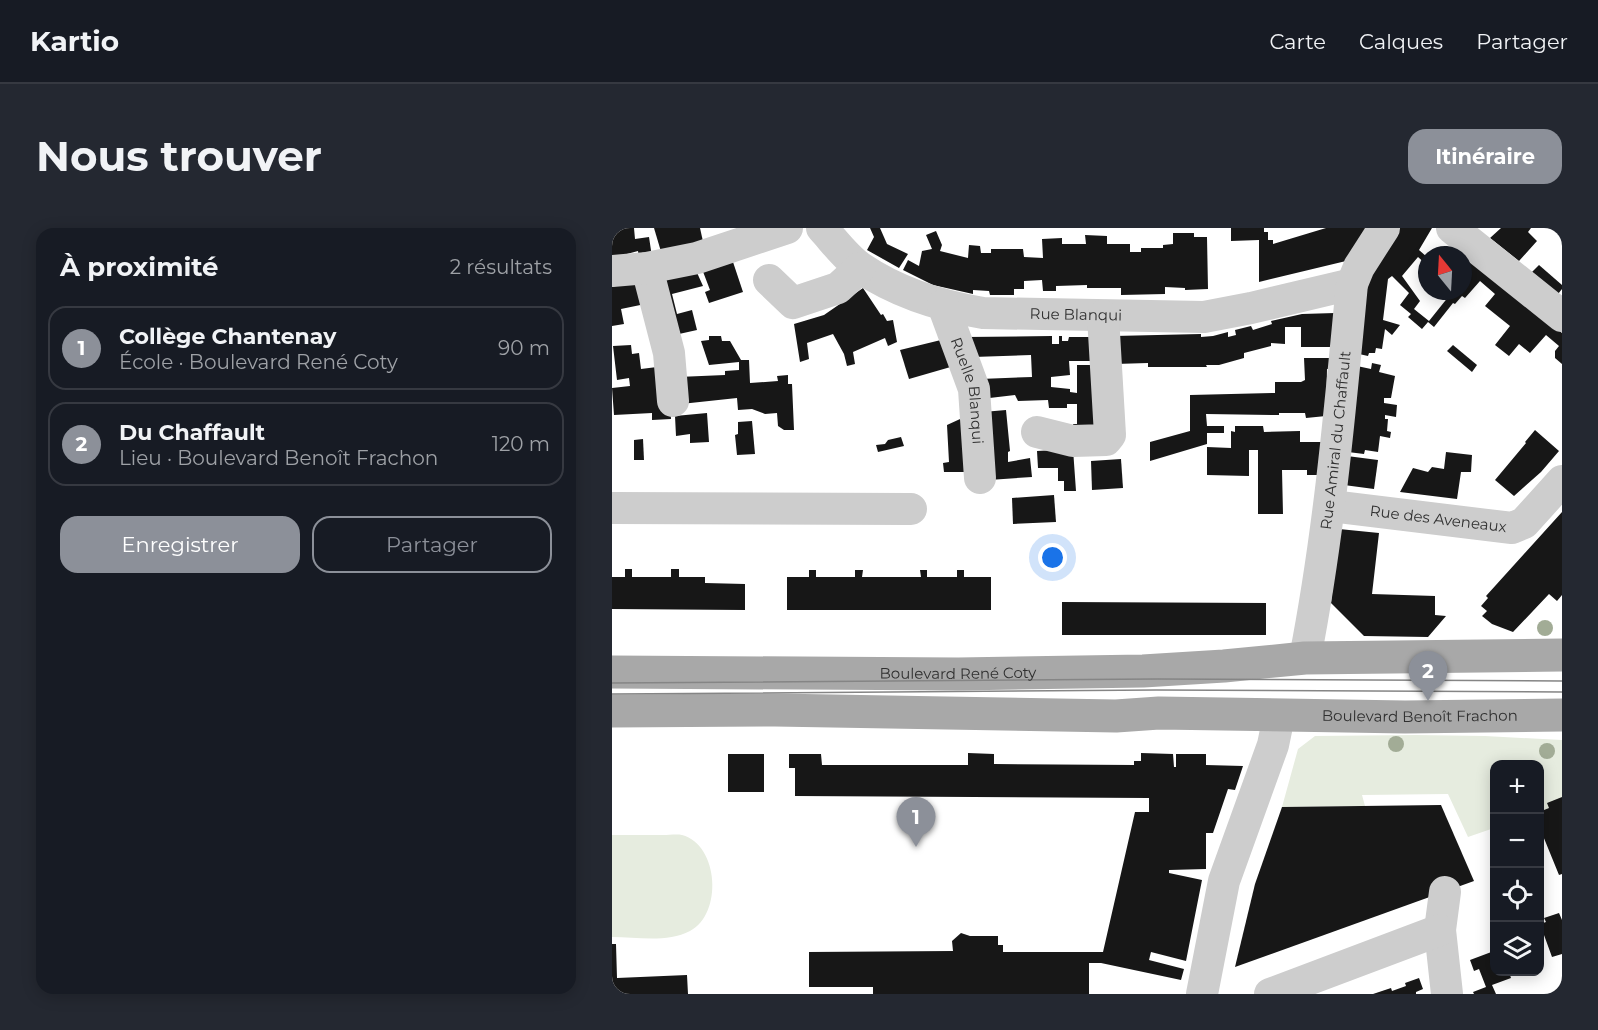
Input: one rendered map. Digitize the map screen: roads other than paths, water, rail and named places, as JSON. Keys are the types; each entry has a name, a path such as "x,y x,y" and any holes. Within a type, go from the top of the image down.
{"main road":[{"path":"1305,658 1562,655"},
{"name":"Boulevard René Coty","path":"612,672 958,674 1120,671 1224,666 1305,658"},
{"path":"612,711 776,710 1116,716 1159,712 1279,716"},
{"name":"Boulevard Benoît Frachon","path":"1279,716 1562,716"}],"street":[{"path":"612,271 647,268 697,258 788,228"},
{"name":"Rue Blanqui","path":"822,228 860,267 922,300 983,313 1204,317 1251,309 1353,284"},
{"name":"Rue Amiral du Chaffault","path":"1305,658 1312,630 1331,506 1353,284 1359,267 1384,228"},
{"path":"1452,228 1562,316"},
{"path":"769,280 793,303 838,288 860,267"},
{"path":"647,268 669,353 673,401"},
{"name":"Ruelle Blanqui","path":"944,305 974,389 980,478"},
{"path":"1037,432 1073,441 1106,440 1110,435 1103,316"},
{"name":"Rue des Aveneaux","path":"1331,506 1512,528 1524,523 1562,481"},
{"path":"612,508 911,509"},
{"path":"1202,994 1224,881 1273,745 1279,716"},
{"path":"1444,892 1440,930 1447,994"},
{"path":"1270,994 1440,930"}],"tram line":[{"path":"612,683 1157,679 1562,681"},
{"path":"612,694 1156,690 1562,692"}],"place":[{"name":"Du Chaffault","path":"1428,701"},
{"name":"Collège Chantenay","path":"916,847"}]}
